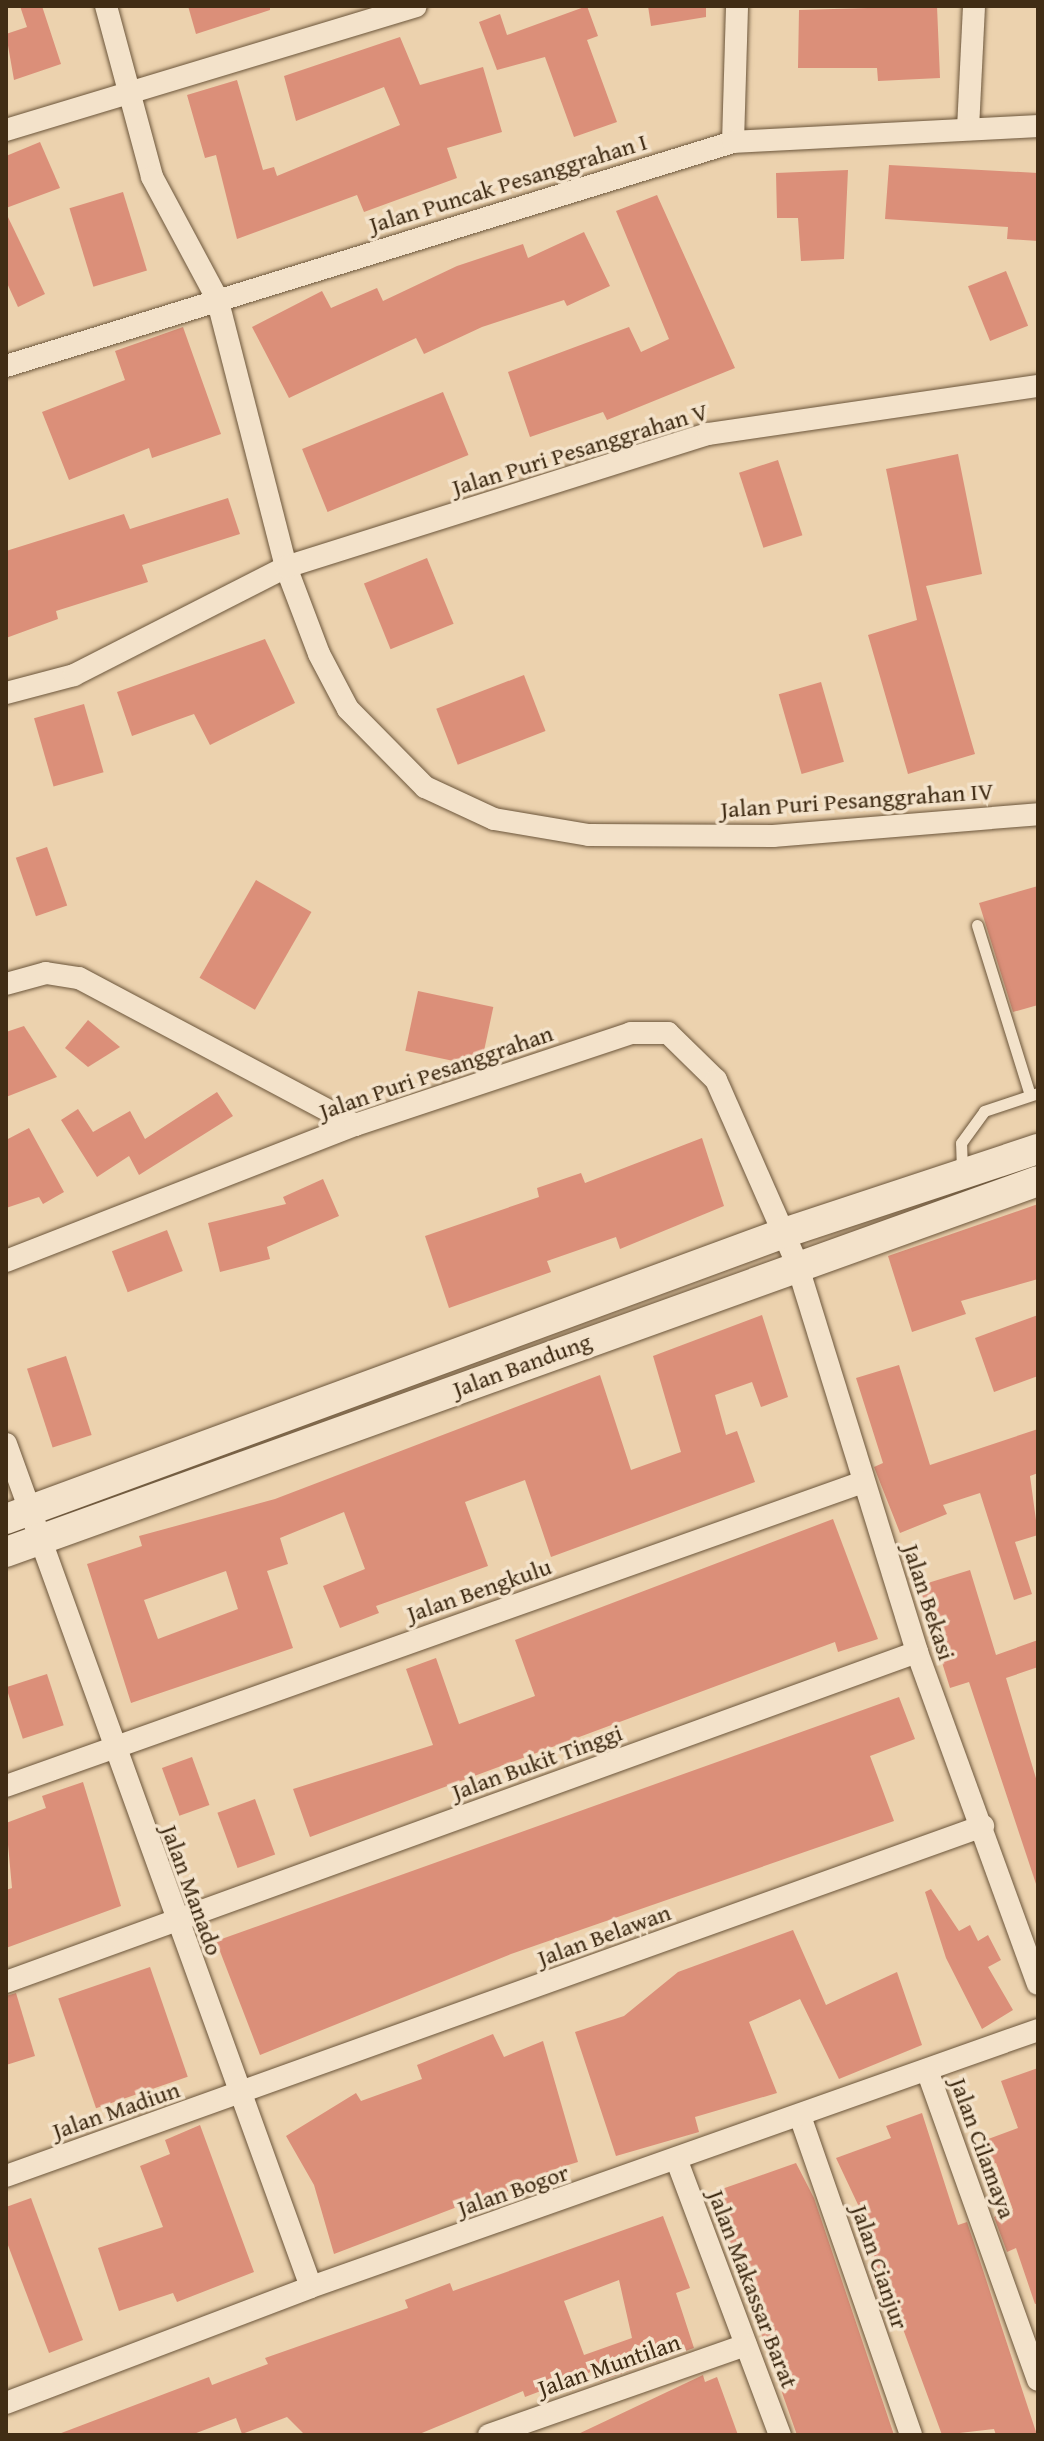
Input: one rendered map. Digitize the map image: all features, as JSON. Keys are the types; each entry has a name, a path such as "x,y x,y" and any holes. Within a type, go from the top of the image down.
{"street":[{"name":"Jalan Puri Pesanggrahan IV","path":"106,6 126,96 152,177 217,298 286,567 348,709 425,787 494,819 589,835 773,836 1038,814"},
{"path":"6,130 416,6"},
{"path":"733,142 737,6"},
{"path":"968,129 974,6"},
{"name":"Jalan Puncak Pesanggrahan I","path":"6,366 217,298 733,142 1038,126"},
{"name":"Jalan Puri Pesanggrahan V","path":"6,693 74,675 286,567 708,434 1038,386"},
{"path":"6,984 46,973 79,978 355,1125"},
{"name":"Jalan Puri Pesanggrahan","path":"6,1261 355,1125 631,1033 668,1033 716,1080 784,1233"},
{"name":"Jalan Bandung","path":"19,1514 784,1233 962,1170 1038,1149"},
{"name":"Jalan Bandung","path":"6,1552 797,1264 1038,1181"},
{"name":"Jalan Bekasi","path":"784,1233 797,1264 917,1652 983,1826 1038,1984"},
{"path":"6,1444 19,1514"},
{"name":"Jalan Bengkulu","path":"6,1786 863,1482"},
{"name":"Jalan Manado","path":"19,1514 44,1539 112,1746 311,2287"},
{"name":"Jalan Bukit Tinggi","path":"6,1982 917,1652"},
{"name":"Jalan Belawan","path":"242,2093 983,1826"},
{"name":"Jalan Bogor","path":"6,2403 311,2287 677,2161 1038,2030"},
{"name":"Jalan Cilamaya","path":"927,2070 1038,2380"},
{"name":"Jalan Madiun","path":"6,2176 242,2093"},
{"name":"Jalan Cianjur","path":"800,2116 911,2435"},
{"name":"Jalan Makassar Barat","path":"677,2161 780,2435"},
{"name":"Jalan Muntilan","path":"489,2435 746,2345"}],"lane":[{"path":"962,1170 961,1143 984,1111 1034,1094 977,925"}],"building":[{"path":"20,6 42,6 61,64 14,80 6,34 27,27"},
{"path":"188,6 270,6 270,10 196,34"},
{"path":"587,6 598,36 587,40 617,122 574,137 545,57 497,70 479,22 500,14 507,35"},
{"path":"648,6 706,6 706,17 651,26"},
{"path":"937,6 940,78 878,81 877,68 798,68 799,10"},
{"path":"400,37 420,85 483,67 502,132 447,148 457,178 364,212 357,195 237,239 216,155 205,158 187,95 237,80 263,170 274,167 277,176 400,125 384,87 296,121 284,76"},
{"path":"40,142 60,188 6,208 6,156"},
{"path":"889,165 1038,173 1038,241 1007,239 1008,227 885,219"},
{"path":"848,170 844,259 801,261 798,218 777,218 776,173"},
{"path":"123,192 147,270 93,287 69,208"},
{"path":"657,195 735,368 607,420 603,412 530,437 508,372 629,327 641,352 669,339 616,211"},
{"path":"6,213 45,294 18,307 6,281"},
{"path":"584,232 610,286 567,306 564,300 482,327 424,354 416,338 289,398 252,327 322,291 331,308 377,288 383,301 457,266 523,244 528,258"},
{"path":"1006,271 1028,326 990,341 968,286"},
{"path":"183,327 221,434 152,458 149,448 69,480 42,412 125,380 115,351"},
{"path":"443,392 468,455 328,512 302,449"},
{"path":"958,454 982,574 926,586 975,754 908,774 868,635 917,620 886,469"},
{"path":"778,460 802,535 763,548 739,473"},
{"path":"228,498 240,534 142,565 148,582 56,611 58,619 6,638 6,551 124,514 130,529"},
{"path":"427,558 454,624 391,649 364,583"},
{"path":"265,639 295,703 210,745 194,714 132,736 117,692"},
{"path":"524,675 546,731 458,765 436,709"},
{"path":"821,682 844,762 802,774 779,694"},
{"path":"84,704 104,772 54,787 34,718"},
{"path":"47,847 67,906 36,916 16,858"},
{"path":"256,880 311,912 255,1010 200,978"},
{"path":"1038,886 1038,1005 1013,1012 979,903"},
{"path":"418,991 493,1007 481,1067 405,1051"},
{"path":"88,1020 120,1047 88,1067 65,1048"},
{"path":"24,1026 57,1077 6,1097 6,1032"},
{"path":"217,1092 233,1116 139,1175 129,1156 97,1177 61,1120 78,1109 93,1132 130,1111 145,1139"},
{"path":"29,1128 64,1192 43,1204 39,1197 6,1208 6,1140"},
{"path":"702,1138 724,1206 620,1249 616,1237 547,1261 551,1272 449,1308 425,1236 539,1197 537,1188 581,1173 585,1183"},
{"path":"323,1179 339,1216 267,1247 270,1259 220,1272 208,1223 286,1204 283,1197"},
{"path":"1038,1204 1038,1279 961,1301 966,1314 912,1332 888,1256"},
{"path":"167,1230 183,1271 128,1292 112,1251"},
{"path":"762,1315 788,1397 761,1407 752,1382 715,1395 726,1435 737,1431 755,1482 551,1557 525,1480 465,1502 488,1566 376,1606 379,1613 340,1628 323,1586 365,1569 344,1512 280,1538 288,1564 267,1571 293,1648 131,1703 87,1564 142,1546 139,1536 275,1499 600,1375 631,1470 681,1452 653,1356","holes":["226,1571 238,1609 158,1639 144,1600"]},
{"path":"1038,1315 1038,1376 994,1392 975,1338"},
{"path":"66,1356 92,1435 53,1448 27,1369"},
{"path":"899,1365 930,1465 1038,1429 1038,1473 1030,1476 1038,1535 1015,1542 1032,1594 1014,1600 980,1493 943,1505 947,1514 900,1533 874,1467 883,1463 856,1378"},
{"path":"833,1519 878,1639 838,1652 835,1642 310,1837 293,1789 433,1745 406,1669 436,1658 459,1724 535,1696 515,1640"},
{"path":"970,1570 996,1655 1038,1640 1038,1667 1006,1678 1038,1785 1038,1890 969,1682 950,1688 918,1586"},
{"path":"47,1674 64,1725 23,1739 6,1687"},
{"path":"899,1697 915,1739 870,1756 894,1821 511,1954 260,2055 216,1941"},
{"path":"192,1757 209,1805 179,1816 162,1768"},
{"path":"83,1782 121,1906 6,1948 6,1890 12,1888 6,1823 46,1808 42,1796"},
{"path":"255,1799 275,1854 238,1868 217,1813"},
{"path":"931,1889 959,1931 970,1925 978,1941 988,1935 1001,1960 988,1967 1013,2010 982,2029 946,1958 925,1892"},
{"path":"793,1930 826,2005 897,1972 922,2045 839,2079 800,1999 749,2022 777,2093 695,2117 699,2132 616,2156 575,2032 624,2016 678,1972"},
{"path":"150,1967 188,2077 96,2108 58,1999"},
{"path":"16,1993 35,2056 6,2065 6,1996"},
{"path":"493,2034 504,2057 543,2041 578,2162 552,2170 555,2179 478,2199 334,2254 314,2185 286,2136 356,2093 361,2101 422,2079 417,2065"},
{"path":"1038,2068 1038,2303 1035,2304 1016,2248 1007,2252 994,2217 1013,2210 996,2163 981,2169 972,2145 1018,2128 1001,2081"},
{"path":"922,2113 958,2225 967,2222 1037,2435 996,2435 994,2429 942,2435 892,2299 880,2303 870,2274 877,2272 869,2228 836,2158 891,2138 886,2126"},
{"path":"200,2125 254,2272 177,2302 173,2293 119,2311 98,2248 163,2227 140,2166 170,2154 165,2140"},
{"path":"796,2163 814,2198 894,2435 797,2435 722,2223 730,2220 719,2190"},
{"path":"31,2198 83,2340 49,2353 6,2240 6,2207"},
{"path":"663,2216 690,2288 676,2293 694,2348 600,2381 596,2370 525,2397 523,2391 417,2435 305,2435 287,2417 242,2434 236,2418 191,2435 56,2435 209,2377 212,2385 268,2364 265,2358 408,2308 405,2300 450,2283 453,2291","holes":["619,2280 632,2338 584,2355 564,2301"]},
{"path":"703,2375 705,2382 717,2377 738,2435 576,2435"}]}
